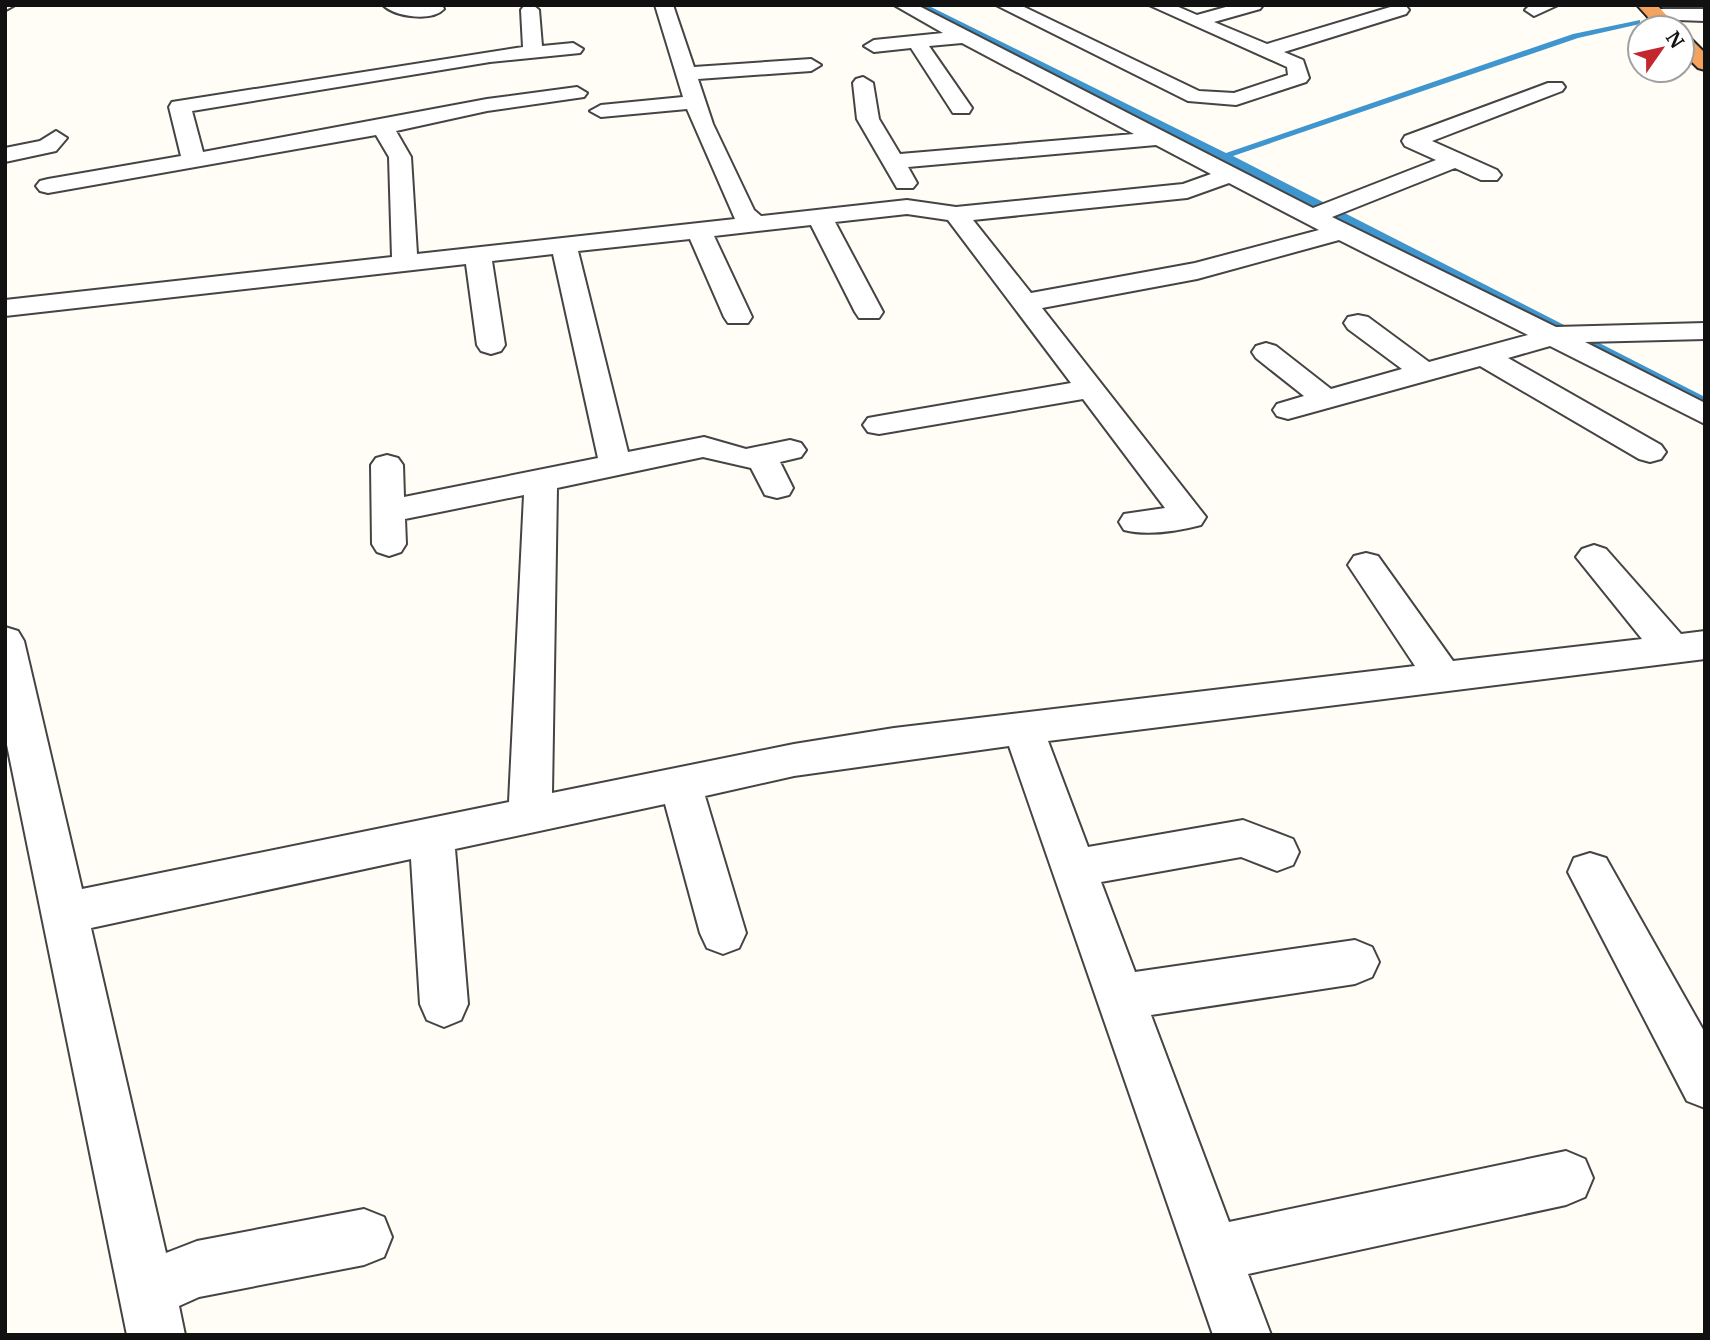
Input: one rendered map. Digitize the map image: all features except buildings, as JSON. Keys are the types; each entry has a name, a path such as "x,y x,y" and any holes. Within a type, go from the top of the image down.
{"street":[{"path":"392,5 404,10 435,9"},
{"path":"664,5 702,124 743,214 756,225"},
{"path":"903,5 1231,174 1329,216 1401,259 1565,334 1705,415"},
{"path":"1006,5 1195,97 1236,99 1299,78 1296,64 1158,5"},
{"path":"1196,21 1254,5"},
{"path":"530,10 533,51"},
{"path":"1266,51 1400,10"},
{"path":"1374,18 1409,30"},
{"path":"874,46 964,37"},
{"path":"917,43 961,108"},
{"path":"194,160 180,107 490,56 573,49"},
{"path":"487,105 490,56"},
{"path":"687,75 811,65"},
{"path":"863,83 868,119 891,162 922,208"},
{"path":"1499,87 1527,98"},
{"path":"1489,175 1407,138 1555,87"},
{"path":"48,186 383,127 487,105 577,93"},
{"path":"601,111 696,102"},
{"path":"383,127 400,157 405,264"},
{"path":"5,155 48,146 56,138"},
{"path":"891,162 1161,138"},
{"path":"1023,303 1197,271 1456,160"},
{"path":"5,308 820,218 922,208 956,214 1187,191 1231,174"},
{"path":"956,214 1189,517 1136,522"},
{"path":"820,218 869,312"},
{"path":"700,232 738,317"},
{"path":"565,247 615,464"},
{"path":"478,256 491,345"},
{"path":"1357,323 1425,373"},
{"path":"1288,410 1565,334 1705,331"},
{"path":"1266,352 1327,400"},
{"path":"1483,356 1650,452"},
{"path":"879,425 1089,389"},
{"path":"923,418 940,445"},
{"path":"389,511 704,447 745,459 775,453 777,488"},
{"path":"387,465 389,544"},
{"path":"530,815 541,481"},
{"path":"1594,557 1687,646"},
{"path":"1366,565 1442,675"},
{"path":"5,641 151,1313"},
{"path":"65,913 680,784 894,744 1687,646"},
{"path":"1023,728 1242,1335"},
{"path":"680,784 723,933"},
{"path":"432,836 444,1004"},
{"path":"1075,868 1243,838 1277,852"},
{"path":"1590,872 1705,1083"},
{"path":"1122,997 1356,962"},
{"path":"1213,1254 1566,1178"},
{"path":"151,1313 197,1269 364,1237"}],"waterway":[{"path":"921,5 1225,156"},
{"path":"1225,156 1576,36 1626,25"},
{"path":"1225,156 1705,402"}]}
